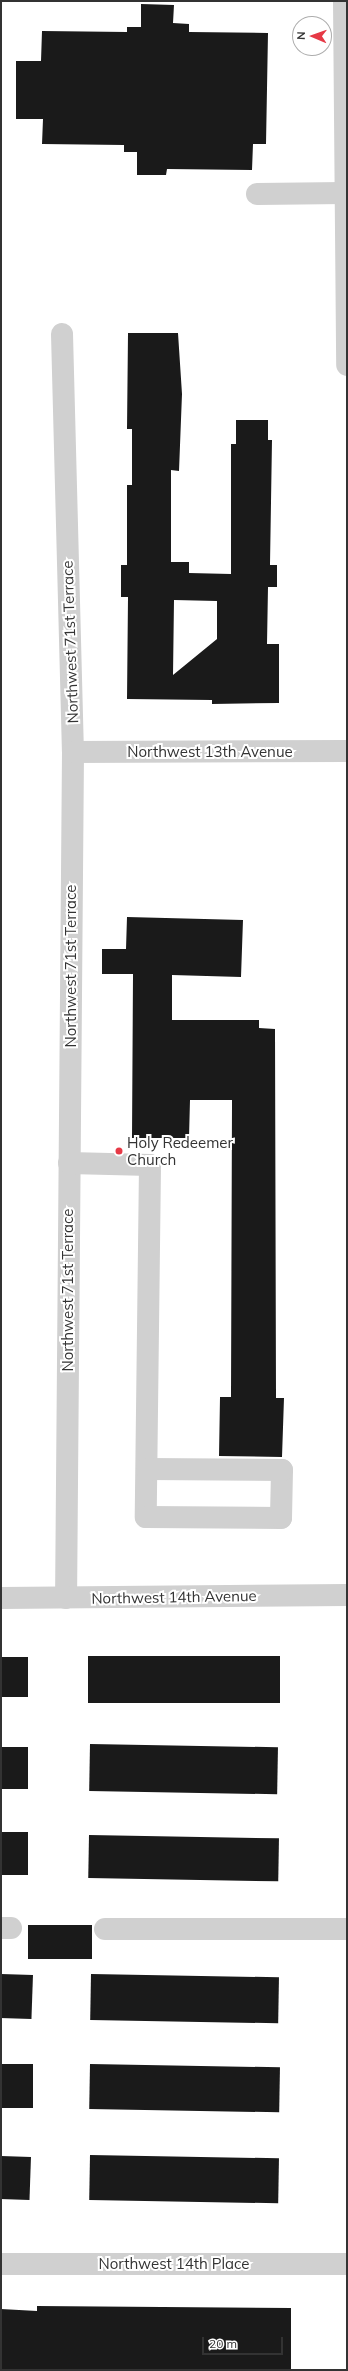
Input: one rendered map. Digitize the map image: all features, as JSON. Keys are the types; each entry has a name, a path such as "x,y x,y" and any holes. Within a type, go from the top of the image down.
{"street":[{"path":"328,1 344,11 344,193 347,364"},
{"path":"257,194 344,193"},
{"name":"Northwest 71st Terrace","path":"62,334 73,752 66,1598"},
{"name":"Northwest 13th Avenue","path":"73,752 347,751"},
{"path":"69,1163 150,1165 146,1516 281,1518 282,1470 147,1469"},
{"name":"Northwest 14th Avenue","path":"1,1598 347,1595"},
{"path":"105,1929 347,1929"},
{"name":"Northwest 14th Place","path":"1,2264 347,2264"}],"building":[{"path":"141,4 174,5 173,23 189,24 189,32 268,33 266,144 253,144 252,170 167,169 166,175 137,175 137,152 124,152 124,145 42,144 43,119 16,119 16,61 41,61 42,31 127,32 127,27 141,27"},
{"path":"128,333 178,333 182,394 179,471 171,470 171,562 189,562 189,573 231,574 231,444 236,444 236,420 268,420 268,440 272,440 270,565 277,565 277,587 268,587 267,644 279,644 279,703 212,704 212,700 127,699 128,597 121,597 121,565 127,565 127,485 132,485 132,429 127,429","holes":["174,600 217,601 217,639 173,675"]},
{"path":"127,917 243,920 241,977 172,975 172,1020 259,1020 259,1028 275,1029 276,1398 284,1398 282,1457 219,1456 220,1397 231,1397 232,1100 190,1100 189,1138 132,1138 133,974 102,974 102,949 126,949"},
{"path":"88,1656 280,1656 280,1703 88,1703"},
{"path":"1,1657 28,1657 28,1697 1,1697"},
{"path":"90,1744 278,1747 277,1794 89,1791"},
{"path":"1,1747 28,1747 28,1789 1,1789"},
{"path":"1,1832 28,1832 28,1875 1,1875"},
{"path":"89,1835 279,1838 278,1881 88,1878"},
{"path":"28,1925 92,1925 92,1959 28,1959"},
{"path":"1,1974 33,1975 31,2019 1,2018"},
{"path":"91,1974 279,1977 278,2023 90,2020"},
{"path":"1,2064 33,2064 33,2108 1,2108"},
{"path":"90,2064 280,2067 279,2112 89,2109"},
{"path":"90,2155 279,2158 278,2203 89,2200"},
{"path":"1,2156 31,2157 29,2200 1,2199"},
{"path":"37,2306 291,2308 291,2370 1,2370 1,2309 37,2311"}],"place":[{"name":"Holy Redeemer Church","path":"119,1151"}]}
